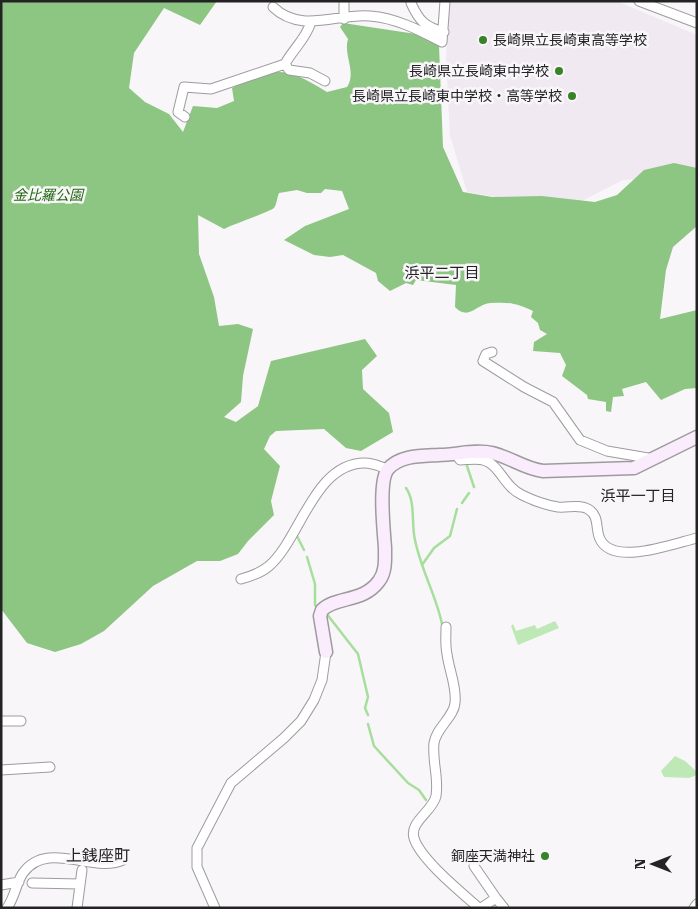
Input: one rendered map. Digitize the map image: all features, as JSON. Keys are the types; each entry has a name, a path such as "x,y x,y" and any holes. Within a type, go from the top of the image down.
{"street":[{"path":"344,1 344,18"},
{"path":"273,7 280,14 311,22 367,16 381,17 412,26 442,42 445,1"},
{"path":"639,1 697,24"},
{"path":"411,3 419,21 431,28 444,32"},
{"path":"186,117 178,112 184,88 210,89 285,64 308,33 311,22"},
{"path":"285,64 289,70 310,73 325,81"},
{"path":"492,352 486,354 483,361 524,387 553,402 580,440 607,451 654,459"},
{"path":"215,908 197,867 197,848 231,783 284,738 301,721 310,707 322,680 326,652 320,616 322,610 368,592 383,572 385,556 384,482 388,469 406,458 492,452 528,468 542,471 634,468 697,437"},
{"path":"456,454 460,460 478,459 488,462 494,466 508,487 528,498 558,507 581,506 588,509 595,515 599,538 611,550 640,552 697,538"},
{"path":"242,579 262,572 274,561 289,541 320,488 336,474 361,464 374,464 388,469"},
{"path":"446,627 447,654 455,705 434,742 434,768 437,781 435,801 417,824 413,831 413,838 443,877 480,908 496,898"},
{"path":"1,721 21,721"},
{"path":"1,770 50,767"},
{"path":"7,908 13,899 23,873 32,864 51,858 83,859 109,865 122,860"},
{"path":"474,866 504,908"},
{"path":"77,908 82,870"},
{"path":"1,885 19,882"},
{"path":"32,883 80,884"},
{"path":"694,908 697,904"}],"shaded area":[{"name":"長崎県立長崎東中学校・高等学校","path":"449,1 617,1 697,35 697,175 623,180 576,204 501,198 467,192 450,136 446,57"}],"green space":[{"name":"金比羅公園","path":"1,1 217,1 200,25 164,8 134,53 129,88 145,102 169,114 183,132 193,106 217,108 234,101 232,88 270,73 280,72 301,77 327,92 347,87 351,75 347,51 348,39 340,27 343,23 416,34 439,45 443,147 463,192 492,197 542,196 595,202 617,195 644,170 674,163 697,168 697,226 673,247 666,270 660,319 697,310 697,388 685,389 661,400 646,382 622,389 624,396 613,397 611,412 606,411 606,402 588,399 587,395 562,376 566,365 560,353 533,351 534,342 547,334 540,330 538,323 531,317 533,311 507,303 490,303 464,313 455,307 456,285 416,280 413,285 406,283 390,291 378,281 376,273 343,255 330,257 314,255 284,240 305,226 349,209 342,191 325,189 321,193 307,193 297,190 279,193 274,208 224,229 198,215 199,254 214,297 219,326 238,324 253,329 243,376 241,402 224,417 236,422 258,406 271,361 365,339 377,356 362,370 363,389 389,413 393,432 361,451 346,448 324,429 276,431 270,436 264,449 280,466 271,501 274,515 238,554 220,561 197,561 153,586 104,631 81,644 55,652 27,643 1,609"},
{"path":"555,621 559,628 518,645 511,626 513,624 516,631 535,625 537,629"},
{"path":"675,756 685,761 697,772 697,775 689,778 664,777 661,771"}],"waterway":[{"path":"467,466 474,487"},
{"path":"406,488 411,500 414,534 418,551 442,624"},
{"path":"462,503 469,493"},
{"path":"422,565 434,548 450,536 457,509"},
{"path":"296,534 304,550"},
{"path":"307,557 315,584 315,605 317,607"},
{"path":"326,613 358,654 368,697 365,708 368,715"},
{"path":"368,724 374,746 408,783 419,790 426,800"}],"place":[{"name":"長崎県立長崎東高等学校","path":"483,40"},
{"name":"長崎県立長崎東中学校","path":"559,71"},
{"name":"長崎県立長崎東中学校・高等学校","path":"572,96"},
{"name":"銅座天満神社","path":"545,856"}],"district":[{"name":"浜平二丁目","path":"442,273"},
{"name":"浜平一丁目","path":"638,496"},
{"name":"上銭座町","path":"98,855"}]}
